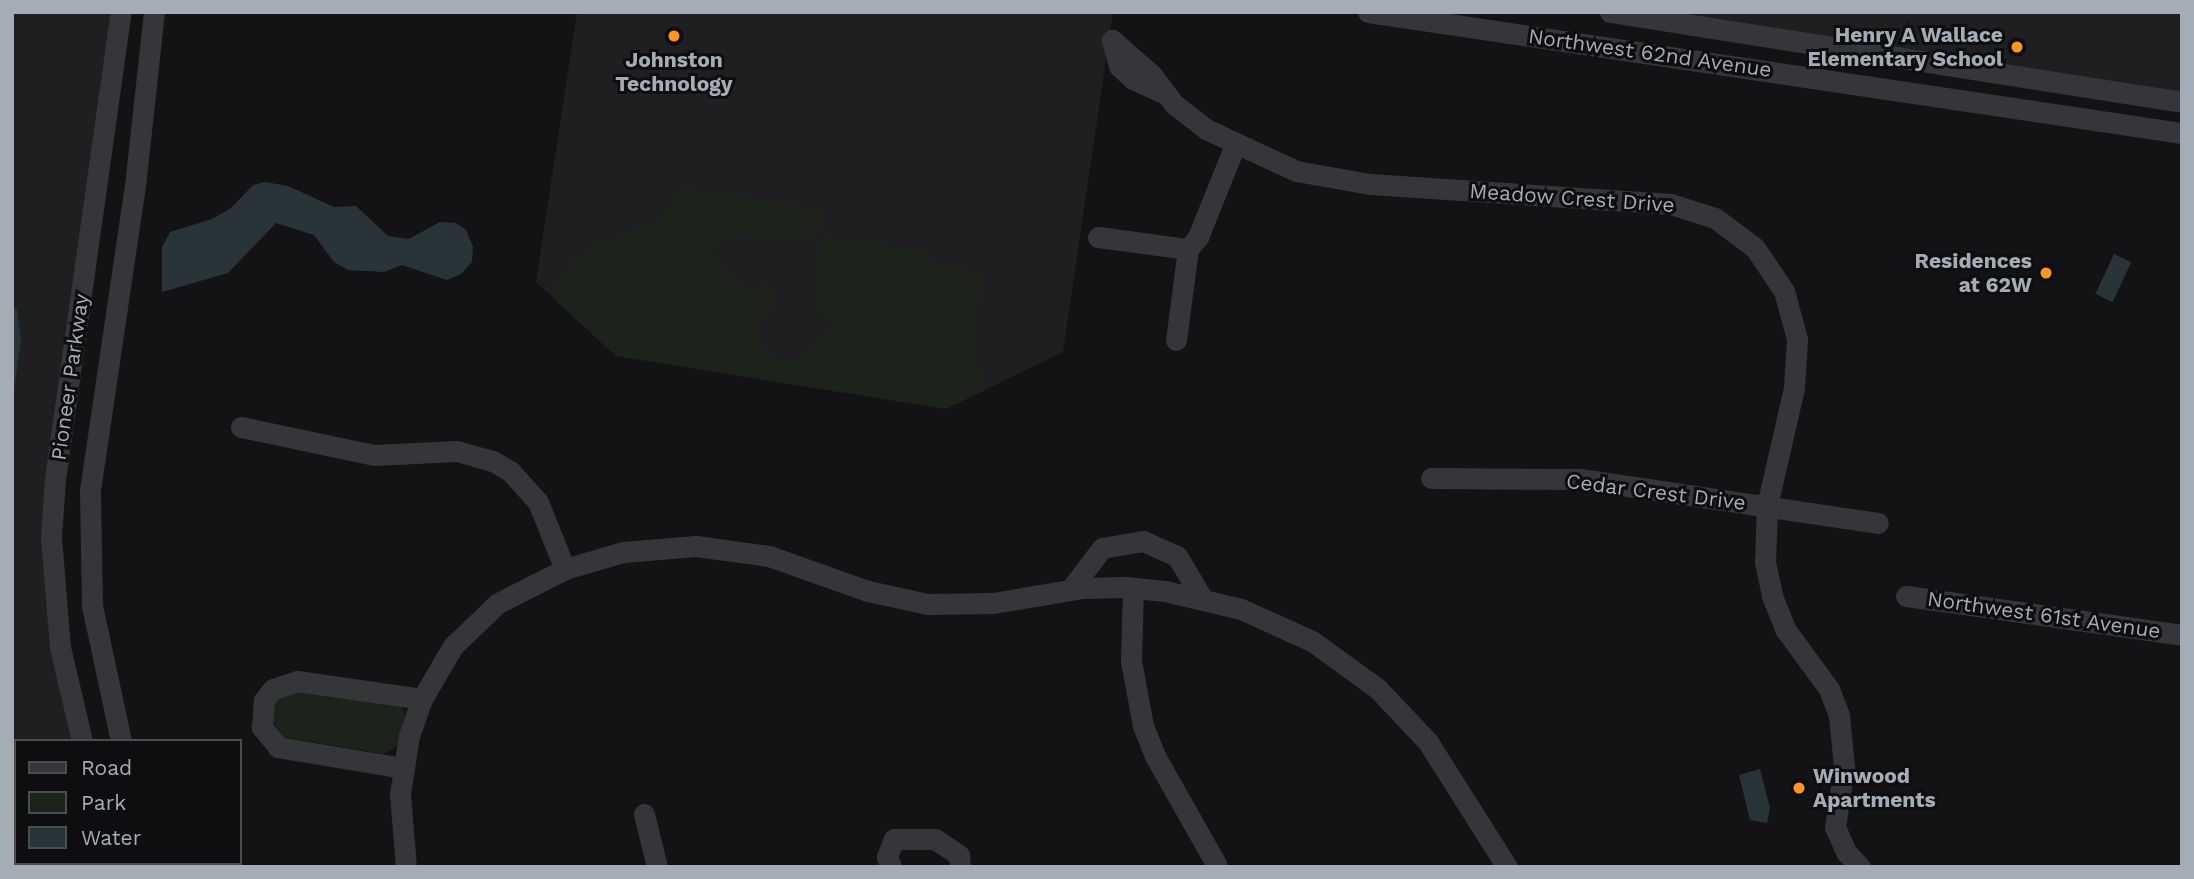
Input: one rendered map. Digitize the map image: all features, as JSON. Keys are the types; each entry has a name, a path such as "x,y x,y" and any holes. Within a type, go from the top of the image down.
{"street":[{"name":"Pioneer Parkway","path":"82,739 60,647 51,537 55,479 121,12"},
{"name":"Pioneer Parkway","path":"121,739 92,606 90,490 135,186 154,12"},
{"name":"Northwest 62nd Avenue","path":"1368,12 2182,133"},
{"name":"Northwest 62nd Avenue","path":"1610,12 2182,102"},
{"name":"Meadow Crest Drive","path":"1161,92 1206,129 1235,145 1281,166 1332,180 1662,202 1693,209 1737,232 1778,280 1797,339 1794,388 1768,506 1765,562 1772,596 1785,629 1829,690 1839,715 1844,766 1835,827 1846,852 1860,867"},
{"path":"1176,340 1188,249 1198,237 1235,145"},
{"path":"1098,237 1188,249"},
{"path":"242,427 374,456 457,451 493,461 511,472 538,502 565,569"},
{"name":"Cedar Crest Drive","path":"1432,478 1580,479 1878,523"},
{"path":"1070,590 1102,548 1143,541 1177,556 1202,598"},
{"path":"406,867 400,824 403,768 422,699 437,667 472,625 499,603 565,569 623,552 696,546 769,555 868,591 928,604 993,603 1070,590 1133,588 1202,598 1241,609 1300,635 1377,688 1428,742 1507,867"},
{"path":"1133,588 1131,661 1143,726 1155,757 1216,864"},
{"name":"Northwest 61st Avenue","path":"1906,596 2182,635"},
{"path":"403,768 278,747 261,727 262,707 273,688 297,681 422,699"},
{"path":"644,814 657,867"},
{"path":"891,867 887,857 894,839 935,839 959,855 960,867"}],"shaded area":[{"path":"12,12 121,12 51,537 82,739 14,739 14,865 103,867 12,867"},
{"path":"577,12 1113,12 1063,352 946,409 616,356 536,282"},
{"name":"Henry A Wallace Elementary School","path":"1610,12 2182,12 2182,102"}],"green space":[{"path":"688,178 695,189 823,209 819,236 811,235 807,243 735,234 712,254 738,280 741,290 769,282 776,307 755,327 767,356 798,360 833,327 815,310 819,280 816,261 823,236 924,251 934,264 982,271 972,349 988,388 946,409 616,356 552,297 555,284 572,260 592,244 657,222"},
{"path":"285,688 401,706 405,715 399,744 384,754 283,737 267,712"}],"water":[{"path":"265,182 288,186 334,207 356,206 388,236 409,239 440,222 456,223 466,230 473,247 472,262 461,274 447,280 402,265 384,272 348,270 334,262 314,235 276,223 228,273 162,292 162,247 170,232 212,219 231,208 253,185"},
{"path":"2114,254 2131,262 2113,302 2095,294"},
{"path":"12,305 17,310 21,339 12,406"},
{"path":"1760,769 1770,808 1767,823 1750,820 1739,775"}],"place":[{"name":"Johnston Technology","path":"674,36"},
{"name":"Henry A Wallace Elementary School","path":"2017,47"},
{"name":"Residences at 62W","path":"2046,273"},
{"name":"Winwood Apartments","path":"1799,788"}]}
